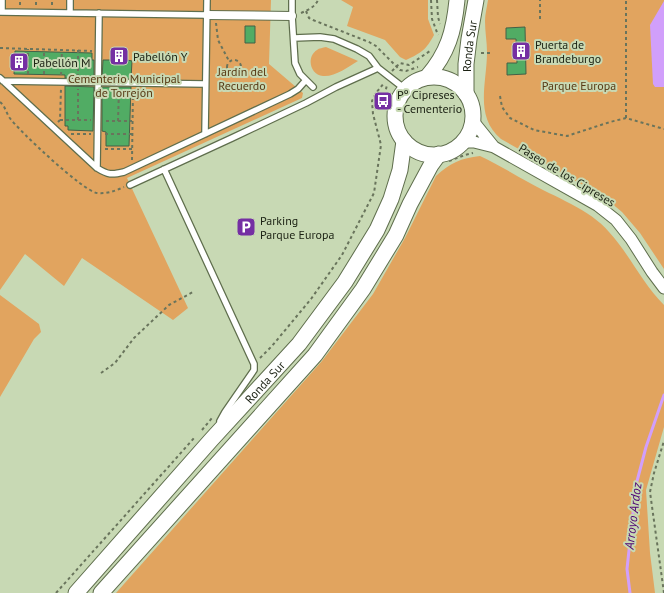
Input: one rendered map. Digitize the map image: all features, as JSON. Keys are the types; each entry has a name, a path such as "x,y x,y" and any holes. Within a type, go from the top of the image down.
{"main road":[{"name":"Ronda Sur","path":"405,89 415,81 424,70 438,64 447,48 458,0"},
{"name":"Ronda Sur","path":"466,94 466,64 476,0"},
{"name":"Ronda Sur","path":"424,70 456,83 466,94 472,107 473,121"},
{"path":"405,89 398,98 395,109 395,121 398,132 404,141 414,149 426,154 444,158 462,142 469,133 473,121"},
{"name":"Ronda Sur","path":"76,593 211,440 299,344 345,282 377,230 391,199 400,170 404,141"},
{"name":"Ronda Sur","path":"101,593 315,355 363,289 396,235 430,165 444,158"}],"street":[{"path":"207,15 292,16"},
{"name":"Paseo de los Cipreses","path":"473,121 494,147"},
{"name":"Paseo de los Cipreses","path":"462,142 474,142 494,147 597,205 616,220 632,240 664,288"}],"lane":[{"path":"2,0 1,12 207,15"},
{"path":"70,0 70,13"},
{"path":"205,134 207,0"},
{"path":"292,0 295,62 300,74 313,88"},
{"path":"97,168 99,14"},
{"path":"294,38 320,36 334,39 357,49 370,56 378,68 388,74 405,89"},
{"path":"130,185 378,68"},
{"path":"1,79 28,81 205,84"},
{"path":"1,79 97,168 114,175 135,167 290,94 298,89 306,80"},
{"path":"164,169 254,364 254,370 225,412 211,440"}],"path":[{"path":"292,16 311,8 318,0"},
{"path":"431,0 432,20 438,36 437,41"},
{"path":"437,0 438,17 441,28"},
{"path":"540,0 540,19"},
{"path":"626,0 626,118"},
{"path":"306,11 309,18 376,46 400,70 406,71 417,68 424,70"},
{"path":"217,15 216,27 218,40 229,61 227,68 228,71 232,73 238,72 240,69 239,62 236,60 229,61"},
{"path":"384,83 388,74 396,66 400,63 409,65 430,51 433,46"},
{"path":"0,48 99,51"},
{"path":"28,49 28,81"},
{"path":"44,50 44,81"},
{"path":"481,53 492,53"},
{"path":"118,121 119,83"},
{"path":"133,83 132,162 135,167"},
{"path":"500,96 502,107 510,118 534,130 567,136 626,118 664,129"},
{"path":"0,102 9,117 21,130 76,181 96,193 109,193 130,185"},
{"path":"98,148 132,149"},
{"path":"444,158 476,153"},
{"path":"101,373 115,362 134,338 169,306 193,292"},
{"path":"664,441 650,492 664,593"}],"green space":[{"name":"Cementerio Municipal de Torrejón","path":"0,0 271,0 269,64 303,93 302,98 127,178 188,308 173,320 82,258 64,286 25,254 0,290"},
{"path":"341,0 428,0 428,19 434,35 423,50 406,60 400,57 385,40 347,26 353,7"},
{"name":"Parque Europa","path":"488,0 664,0 664,269 640,233 622,212 604,197 501,139 493,130 487,120 484,98 487,52 485,18"},
{"path":"326,47 358,61 332,75 319,75 312,69 311,57 318,49"},
{"path":"480,156 582,210 601,224 623,250 649,288 664,305 664,427 646,490 650,553 655,593 116,593 322,361 373,294 405,238 436,176 456,162 467,158"},
{"path":"0,295 39,324 41,332 34,339 0,397"}],"shaded area":[{"path":"664,1 664,87 655,87 653,84 650,25"}],"building":[{"path":"245,26 255,26 255,43 245,43"},
{"name":"Puerta de Brandeburgo","path":"525,27 526,74 507,75 507,63 517,63 516,39 506,39 506,28"},
{"path":"15,51 92,53 92,60 94,60 94,78 65,78 65,75 14,74"},
{"path":"111,52 127,52 127,60 132,61 131,79 102,78 103,60 111,60"},
{"path":"65,86 94,87 93,131 68,130 68,126 65,126"},
{"path":"102,87 131,87 129,146 106,146 106,132 102,131"}],"waterway":[{"name":"Arroyo Ardoz","path":"630,593 627,569 636,485 646,447 664,395"}],"place":[{"name":"Puerta de Brandeburgo","path":"521,51"},
{"name":"Pabellón Y","path":"119,56"},
{"name":"Pabellón M","path":"19,62"},
{"name":"Pº Cipreses - Cementerio","path":"383,101"},
{"name":"Parking Parque Europa","path":"246,227"}],"park label":[{"name":"Jardín del Recuerdo","path":"242,78"}]}
